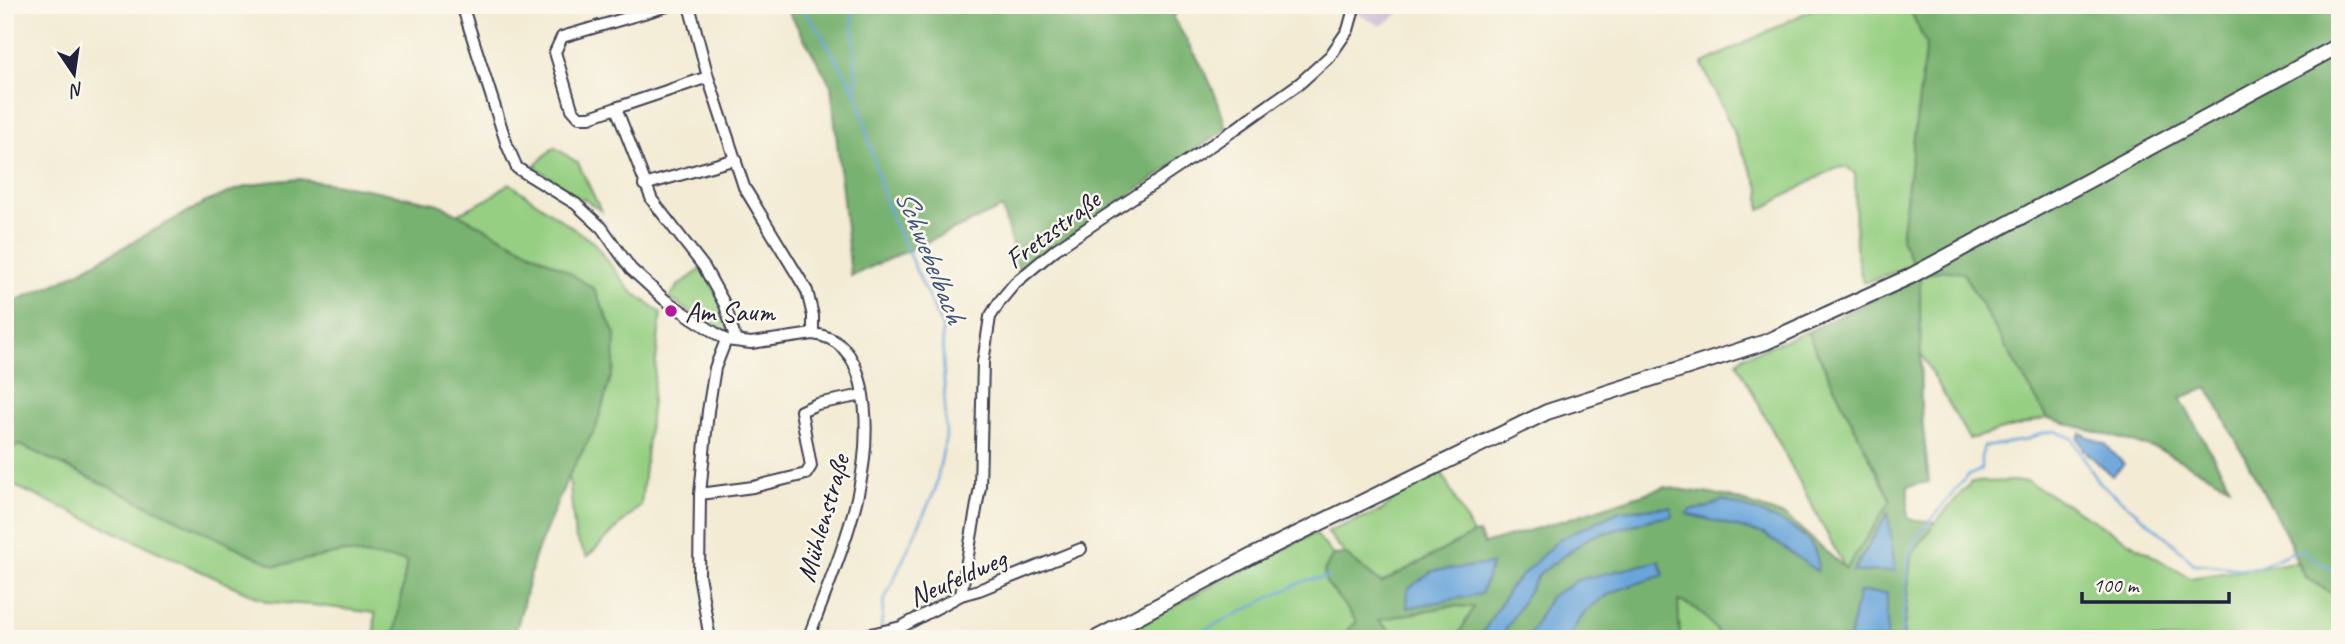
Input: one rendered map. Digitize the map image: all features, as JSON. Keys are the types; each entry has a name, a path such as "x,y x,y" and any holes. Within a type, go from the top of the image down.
{"main road":[{"path":"1095,639 1252,556 1547,412 1766,342 1909,277 2340,45"}],"street":[{"path":"461,5 517,168 576,204 602,228 631,269 666,300 731,341 751,343 813,334 813,316 807,291 744,187 708,77 689,5"},
{"path":"671,5 562,37 555,52 572,109 579,117 590,117 708,77"},
{"name":"Fretzstraße","path":"961,595 980,487 985,351 989,317 1015,284 1056,249 1300,83 1330,56 1348,30 1355,5"},
{"path":"616,108 652,200 704,267 724,305 731,341 715,368 700,494 699,575 710,639"},
{"path":"644,184 736,159"},
{"name":"Mühlenstraße","path":"808,639 859,492 867,432 863,395 855,363 849,353 826,336 813,334"},
{"path":"700,494 753,487 806,474 811,466 802,411 817,404 863,395"},
{"name":"Neufeldweg","path":"849,639 901,626 961,595 1081,549"}],"shaded area":[{"path":"1359,5 1411,5 1381,26 1356,13"}],"green space":[{"path":"785,5 1181,5 1173,18 1211,84 1226,129 1019,271 1002,208 851,276 831,85"},
{"path":"1821,5 1908,5 1926,44 1901,239 1914,266 1863,283 1856,251 1855,174 1847,167 1835,168 1760,210 1760,189 1702,64"},
{"path":"1908,5 2340,5 2340,598 2313,582 2302,571 2290,542 2208,388 2180,398 2230,486 2160,450 2047,418 1963,273 1941,270 1920,276 1901,239 1926,44"},
{"path":"554,147 578,163 601,211 534,166"},
{"path":"299,179 367,189 439,204 564,269 594,289 615,334 614,367 596,427 569,475 535,556 514,639 394,639 407,561 343,552 276,566 21,445 5,450 5,305 56,284 204,203 238,189 266,182"},
{"path":"509,183 594,243 630,290 661,313 641,505 587,557 575,537 569,475 596,427 614,367 594,289 564,269 457,214 488,199"},
{"path":"703,268 724,306 734,340 669,298 678,286"},
{"path":"1941,270 1963,273 2047,418 1969,439 1920,352 1920,276"},
{"path":"1920,276 1921,409 1929,482 1908,486 1908,519 1936,522 1911,556 1903,639 1887,639 1887,593 1859,592 1849,639 1722,639 1703,615 1678,601 1680,639 1569,639 1586,612 1596,603 1620,590 1664,575 1659,561 1550,597 1528,639 1500,639 1539,574 1590,537 1673,516 1670,507 1620,511 1511,586 1479,639 1456,639 1474,607 1450,606 1378,620 1400,639 1366,639 1363,636 1362,639 1345,639 1349,628 1357,622 1326,582 1324,571 1333,555 1345,554 1381,583 1473,534 1479,533 1484,544 1664,487 1730,497 1787,517 1846,569 1891,500 1807,332","holes":["1707,508 1811,544 1817,571 1764,534 1687,514 1690,510","1887,514 1895,571 1853,572 1853,571"]},
{"path":"1807,332 1891,501 1846,570 1737,363 1744,356"},
{"path":"20,445 276,566 343,552 407,561 394,639 374,639 375,613 268,602 15,486 5,488 5,450"},
{"path":"1441,471 1473,534 1381,583 1345,554 1327,532 1383,510 1403,489"},
{"path":"2027,481 2190,578 2296,562 2307,579 2340,598 2340,639 1903,639 1911,556 1936,522 1971,482"},
{"path":"1315,533 1333,555 1324,571 1326,582 1357,622 1349,628 1345,639 1137,639 1135,625"},
{"path":"1678,601 1703,615 1722,639 1680,639"},
{"path":"1450,606 1474,607 1456,639 1400,639 1378,620"}],"water":[{"path":"2081,433 2106,445 2124,464 2112,476 2085,451 2078,438"},
{"path":"1723,500 1768,516 1799,533 1810,543 1817,556 1817,571 1764,534 1687,514 1690,510 1707,508"},
{"path":"1670,507 1673,516 1590,537 1539,574 1500,639 1479,639 1511,586 1559,539 1620,511"},
{"path":"1888,513 1895,571 1853,572"},
{"path":"1659,561 1664,575 1620,590 1596,603 1577,624 1569,639 1528,639 1550,597 1578,580"},
{"path":"1492,564 1481,594 1407,608 1408,589 1432,571"},
{"path":"1859,592 1887,593 1887,639 1849,639"}],"waterway":[{"path":"800,5 820,32 857,94"},
{"name":"Schwebelbach","path":"852,5 857,94 885,202 942,327 946,436 935,490 884,601 881,628"},
{"path":"1901,639 1909,554 1914,541 1967,476 1981,470 1984,447 2026,440 2055,431 2072,438 2097,480 2172,542 2194,564 2250,569 2303,550 2340,578"},
{"path":"1186,639 1306,580 1329,577"}],"place":[{"name":"Am Saum","path":"671,311"}]}
